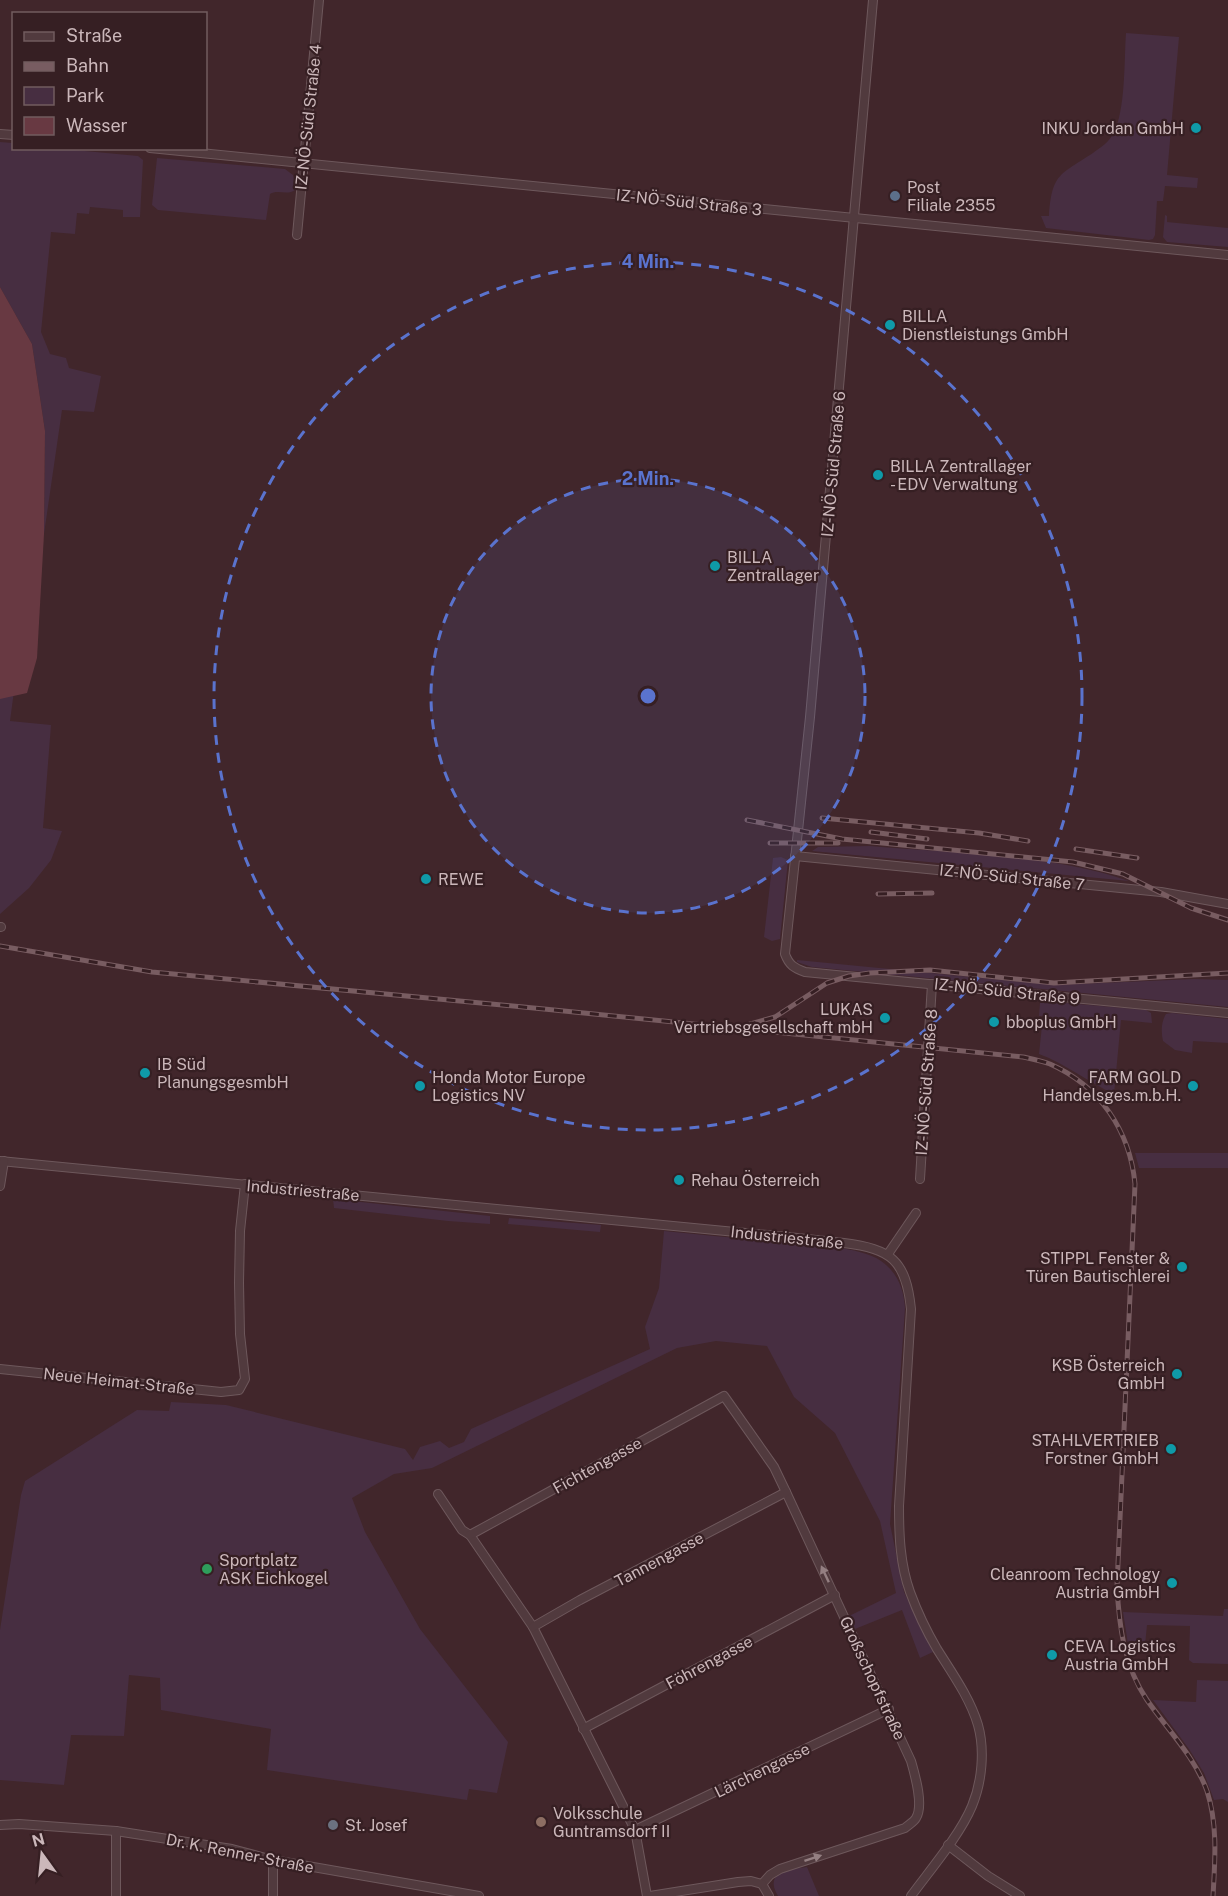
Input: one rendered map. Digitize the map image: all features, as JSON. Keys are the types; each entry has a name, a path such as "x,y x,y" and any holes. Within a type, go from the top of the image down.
{"street":[{"name":"IZ-NÖ-Süd Straße 4","path":"297,235 319,0"},
{"name":"IZ-NÖ-Süd Straße 6","path":"788,962 786,949 810,717 873,0"},
{"name":"IZ-NÖ-Süd Straße 3","path":"170,150 1228,255"},
{"name":"IZ-NÖ-Süd Straße 7","path":"795,856 1161,892 1228,904"},
{"name":"IZ-NÖ-Süd Straße 9","path":"788,962 795,969 805,972 1228,1013"},
{"name":"IZ-NÖ-Süd Straße 8","path":"920,1179 932,984"},
{"name":"Industriestraße","path":"2,1161 788,1237 870,1246 888,1254"},
{"path":"0,1186 2,1161"},
{"name":"Neue Heimat-Straße","path":"0,1369 221,1392 239,1390 245,1379 240,1334 239,1293 240,1231 245,1184"},
{"path":"911,1896 948,1845 972,1806 979,1785 982,1759 978,1726 965,1695 929,1633 910,1592 903,1569 899,1538 898,1506 911,1309 909,1287 901,1268 888,1254 916,1213"},
{"name":"Großschopfstraße","path":"724,1396 774,1467 786,1492 889,1709 917,1779 919,1803 916,1818 905,1828 780,1869 762,1884"},
{"name":"Fichtengasse","path":"470,1535 724,1396"},
{"name":"Tannengasse","path":"533,1627 786,1492"},
{"path":"438,1494 462,1530 470,1535 533,1627 634,1830 648,1896 751,1881 762,1884 769,1896"},
{"name":"Föhrengasse","path":"583,1729 835,1595"},
{"name":"Lärchengasse","path":"634,1830 889,1709"},
{"name":"Dr. K. Renner-Straße","path":"0,1825 19,1824 116,1831 232,1849 422,1892 479,1896"},
{"path":"116,1831 116,1896"},
{"path":"948,1845 988,1876 1020,1896"},
{"path":"273,1860 273,1896"}],"green space":[{"path":"1126,33 1179,37 1167,175 1198,178 1197,188 1165,186 1163,201 1157,201 1153,239 1046,228 1041,216 1049,216 1052,191 1060,177 1065,171 1107,142 1113,134 1122,99"},
{"path":"0,142 12,143 12,150 75,150 138,156 143,160 140,217 123,217 123,210 90,207 89,214 77,213 75,234 51,232 41,332 50,354 66,358 69,368 101,376 94,412 62,410 44,534 45,431 32,344 0,287"},
{"path":"157,158 285,169 293,175 296,186 292,192 270,194 266,220 158,210 152,205"},
{"path":"1165,215 1167,222 1228,228 1228,247 1167,242 1163,237"},
{"path":"23,624 10,721 51,725 43,828 62,831 51,860 29,888 0,914 0,626"},
{"path":"870,846 1035,860 1099,872 1129,881 812,851 818,847"},
{"path":"781,857 788,860 780,939 772,941 764,937 773,858"},
{"path":"797,960 1054,985 1194,979 1228,980 1228,1007 812,967 797,962"},
{"path":"1043,1001 1146,1010 1151,1013 1152,1023 1121,1020 1114,1094 1039,1054 1043,1016 1039,1016 1040,1003"},
{"path":"1172,1013 1228,1019 1228,1043 1193,1041 1192,1053 1175,1050 1163,1041 1162,1034 1164,1017"},
{"path":"1135,1153 1228,1153 1228,1168 1139,1168"},
{"path":"333,1199 490,1216 490,1224 334,1208"},
{"path":"509,1218 601,1225 600,1232 508,1224"},
{"path":"664,1231 848,1249 881,1261 895,1276 903,1294 905,1308 890,1524 904,1592 933,1652 920,1658 902,1610 855,1629 849,1616 896,1593 880,1521 835,1433 794,1397 767,1346 716,1341 677,1348 432,1468 394,1474 352,1498 365,1532 420,1629 508,1742 497,1793 469,1789 467,1800 267,1770 271,1729 161,1710 160,1678 129,1675 124,1736 71,1735 64,1785 0,1780 0,1630 25,1481 137,1410 169,1411 171,1402 226,1405 405,1449 413,1460 420,1447 440,1441 449,1448 464,1442 471,1429 650,1349 645,1327 659,1288"},
{"path":"1224,1609 1228,1609 1228,1664 1193,1663 1189,1660 1190,1626 1147,1625 1145,1645 1128,1644 1123,1612 1223,1616"},
{"path":"1197,1680 1228,1681 1228,1802 1223,1799 1214,1800 1204,1773 1153,1700 1196,1702"},
{"path":"807,1867 819,1896 778,1896 774,1888 776,1876 787,1870"}],"water":[{"path":"0,287 32,344 45,431 44,534 37,658 27,693 0,699"}],"railway":[{"path":"822,818 979,833 1028,841"},
{"path":"747,820 842,839 1073,862 1123,874 1191,908 1228,920"},
{"path":"871,832 927,839"},
{"path":"770,843 838,843"},
{"path":"1076,849 1137,858"},
{"path":"878,894 932,893"},
{"path":"0,946 152,972 1023,1057 1050,1064 1068,1073 1084,1085 1098,1098 1119,1129 1127,1146 1135,1184 1117,1586 1121,1631 1128,1660 1139,1687 1188,1755 1207,1791 1214,1830 1213,1896"},
{"path":"747,1025 775,1017 827,983 849,976 870,973 930,970 1054,983 1228,973"}],"place":[{"name":"INKU Jordan GmbH","path":"1196,128"},
{"name":"Post Filiale 2355","path":"895,196"},
{"name":"BILLA Dienstleistungs GmbH","path":"890,325"},
{"name":"BILLA Zentrallager - EDV Verwaltung","path":"878,475"},
{"name":"BILLA Zentrallager","path":"715,566"},
{"name":"REWE","path":"426,879"},
{"name":"LUKAS Vertriebsgesellschaft mbH","path":"885,1018"},
{"name":"bboplus GmbH","path":"994,1022"},
{"name":"IB Süd PlanungsgesmbH","path":"145,1073"},
{"name":"Honda Motor Europe Logistics NV","path":"420,1086"},
{"name":"FARM GOLD Handelsges.m.b.H.","path":"1193,1086"},
{"name":"Rehau Österreich","path":"679,1180"},
{"name":"STIPPL Fenster & Türen Bautischlerei","path":"1182,1267"},
{"name":"KSB Österreich GmbH","path":"1177,1374"},
{"name":"STAHLVERTRIEB Forstner GmbH","path":"1171,1449"},
{"name":"Sportplatz ASK Eichkogel","path":"207,1569"},
{"name":"Cleanroom Technology Austria GmbH","path":"1172,1583"},
{"name":"CEVA Logistics Austria GmbH","path":"1052,1655"},
{"name":"Volksschule Guntramsdorf II","path":"541,1822"},
{"name":"St. Josef","path":"333,1825"}]}
